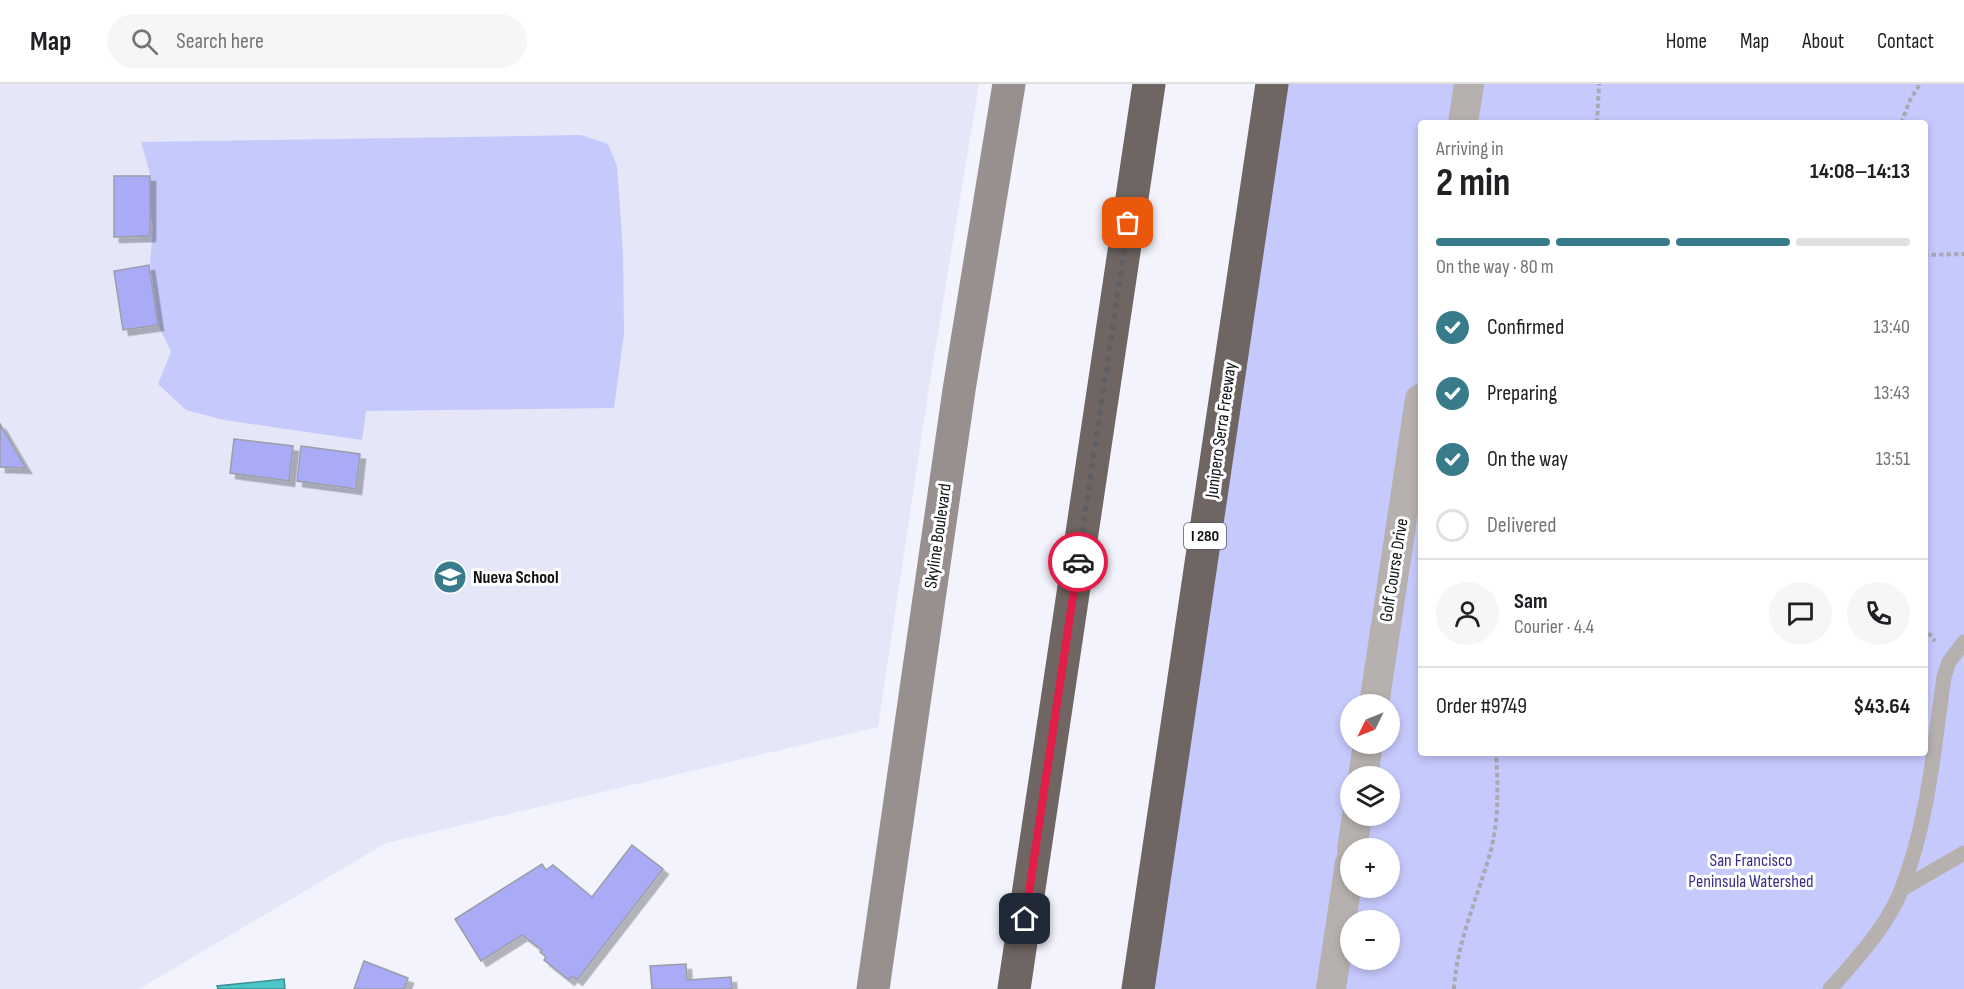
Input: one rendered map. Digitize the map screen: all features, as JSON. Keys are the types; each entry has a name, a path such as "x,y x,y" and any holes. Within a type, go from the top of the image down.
{"highway":[{"path":"1014,989 1149,84"},
{"name":"Junipero Serra Freeway","path":"1138,989 1272,84"}],"main road":[{"name":"Skyline Boulevard","path":"873,989 959,390 1009,84"}],"street":[{"path":"1463,120 1469,84"},
{"name":"Golf Course Drive","path":"1376,694 1418,412"},
{"path":"1331,989 1345,898"}],"lane":[{"path":"1830,989 1880,926 1902,890 1922,820 1944,677 1949,662 1964,642"},
{"path":"1902,890 1964,853"}],"path":[{"path":"1597,120 1599,84"},
{"path":"1902,120 1910,100 1920,84"},
{"path":"1928,255 1964,254"},
{"path":"1454,989 1455,969 1461,942 1491,849 1496,823 1498,800 1496,756"}],"shaded area":[{"name":"Nueva School","path":"0,84 979,84 929,387 878,727 386,843 139,989 0,989"},
{"path":"284,979 285,989 218,989 217,986"}],"green space":[{"name":"San Francisco Peninsula Watershed","path":"1272,84 1964,84 1964,989 1138,989"},
{"path":"581,135 608,144 617,166 623,253 624,334 614,408 366,411 362,440 224,420 186,410 158,384 171,352 158,324 150,263 153,228 148,198 150,174 141,142"}],"building":[{"path":"114,176 150,176 150,236 114,237"},
{"path":"149,265 158,325 123,330 114,271"},
{"path":"0,424 26,468 0,467"},
{"path":"234,439 293,446 289,481 230,473"},
{"path":"301,446 360,454 356,489 297,481"},
{"path":"632,845 663,869 577,980 572,976 569,980 544,960 546,957 540,952 542,950 522,935 481,961 455,919 542,864 546,870 553,865 592,897"},
{"path":"364,961 408,978 404,989 354,989"},
{"path":"686,964 687,980 731,977 732,989 652,989 650,966"}],"way so far":[{"path":"1078,562 1128,223"}],"place":[{"name":"Nueva School","path":"450,577"}],"route":[{"path":"1025,919 1078,562"}]}
